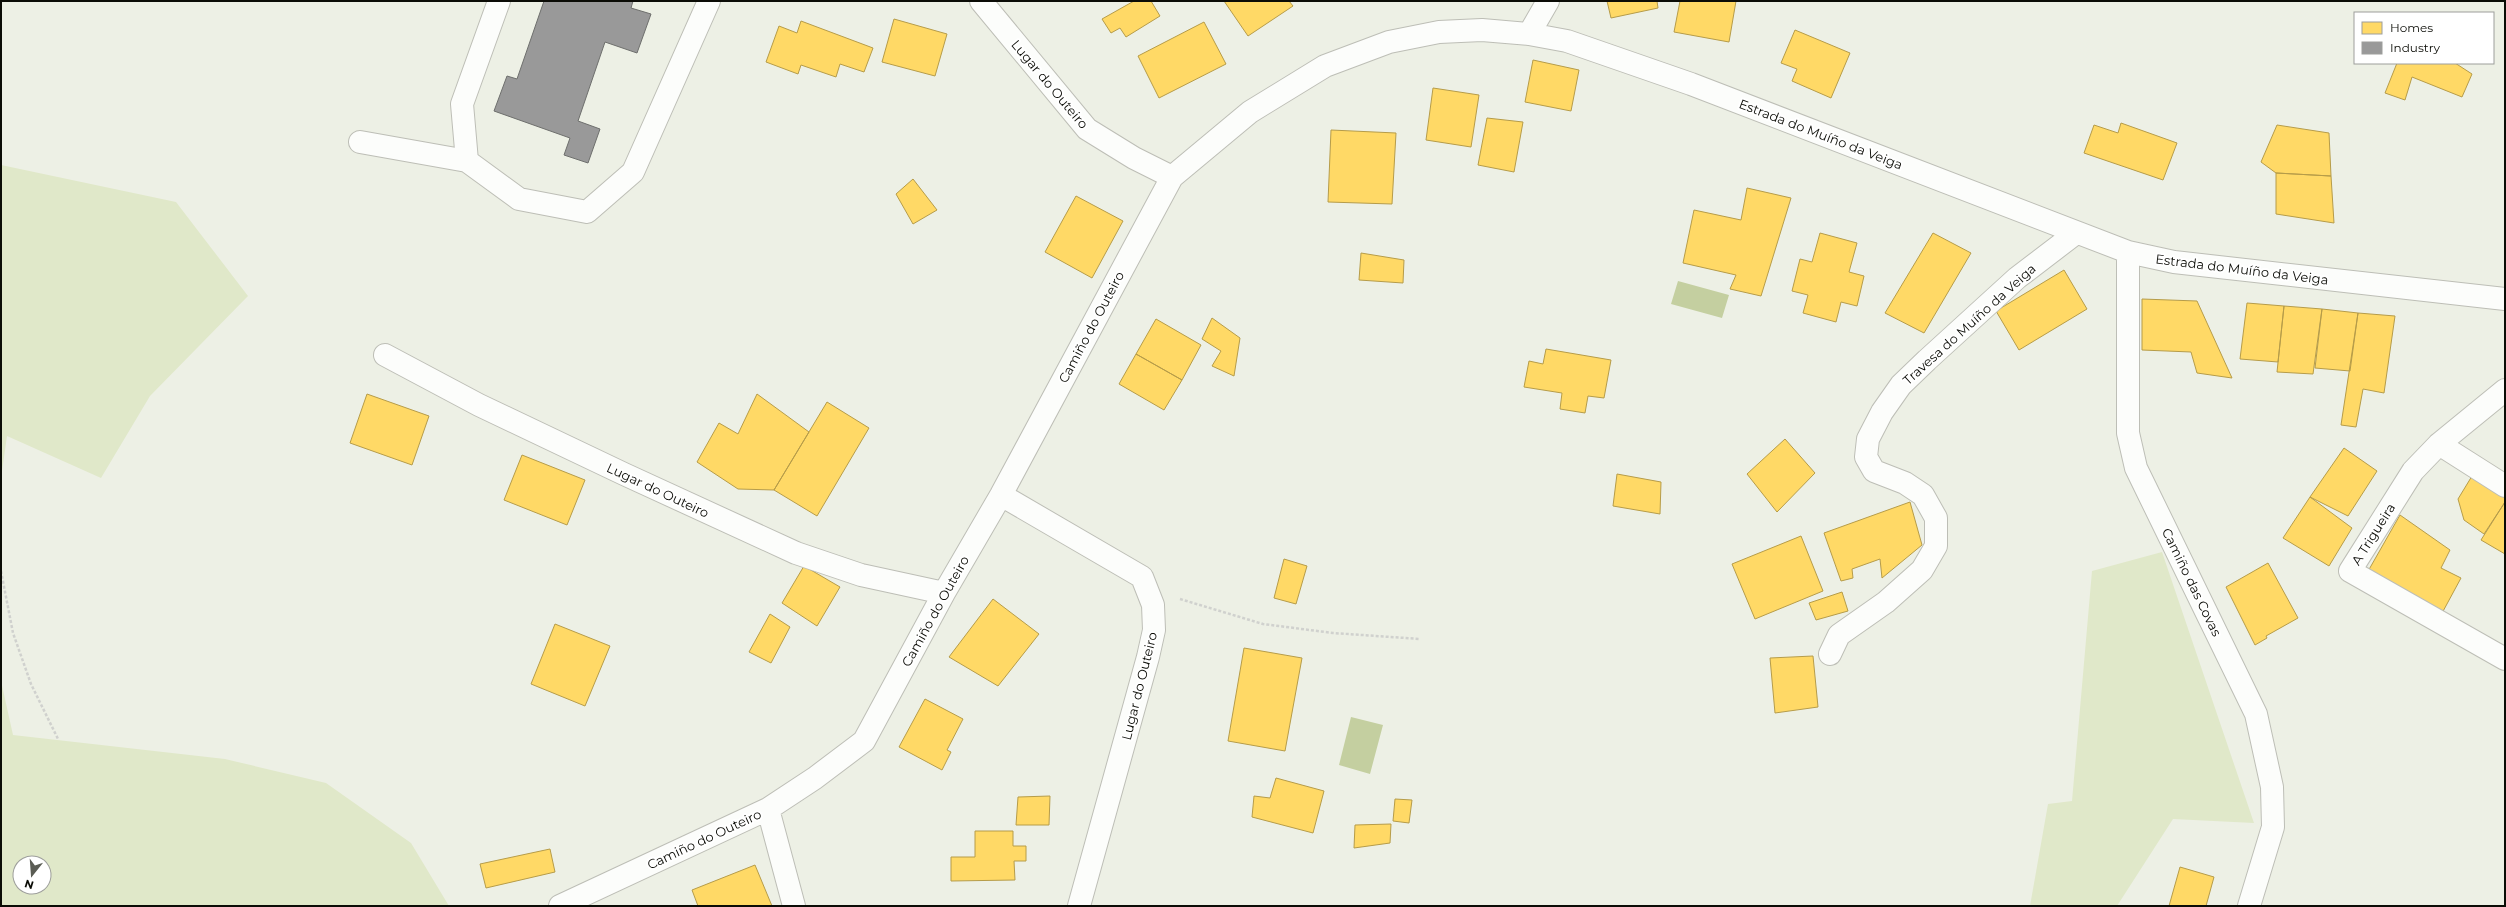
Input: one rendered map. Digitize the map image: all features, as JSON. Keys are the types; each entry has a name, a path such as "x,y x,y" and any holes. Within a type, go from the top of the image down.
{"street":[{"path":"466,161 462,104 499,1"},
{"path":"360,142 466,161 518,200 587,212 633,172 708,1"},
{"name":"Lugar do Outeiro","path":"982,1 1087,129 1134,158 1172,177"},
{"path":"1529,34 1548,1"},
{"name":"Estrada do Muíño da Veiga","path":"1172,177 1250,112 1325,66 1389,42 1439,32 1482,30 1529,34 1567,41 1691,84 2128,252 2174,262 2505,299"},
{"name":"Camiño do Outeiro","path":"560,906 768,809 815,778 864,741 944,593 1001,495 1172,177"},
{"name":"Travesa do Muíño da Veiga","path":"1830,654 1839,635 1886,602 1922,570 1936,546 1936,518 1923,495 1906,483 1874,470 1866,457 1868,439 1882,412 1900,385 1927,360 2017,278 2076,233"},
{"name":"Camiño das Covas","path":"2128,252 2128,434 2136,468 2256,714 2272,787 2273,827 2249,906"},
{"name":"Lugar do Outeiro","path":"385,355 479,405 796,553 861,575 944,593"},
{"name":"A Trigueira","path":"2505,390 2439,444 2413,471 2350,571 2505,659"},
{"path":"2439,444 2505,486"},
{"path":"1001,495 1142,577"},
{"name":"Lugar do Outeiro","path":"1079,906 1154,630 1153,605 1142,577"},
{"path":"768,809 794,906"}],"path":[{"path":"1,571 13,632 31,684 58,739"},
{"path":"1142,577 1186,603 1263,624 1333,633 1420,639"}],"shaded area":[{"path":"1,165 176,202 248,296 150,396 101,478 7,436 1,478"},
{"path":"1678,281 1729,295 1722,318 1671,304"},
{"path":"2162,552 2254,823 2173,819 2117,906 2030,906 2048,804 2072,801 2092,571"},
{"path":"1,681 13,735 225,759 326,783 411,843 449,906 1,906"},
{"path":"1351,717 1383,725 1370,774 1339,765"}],"building: Homes":[{"path":"1134,1 1151,1 1160,16 1126,37 1120,28 1111,33 1102,19"},
{"path":"1224,1 1289,1 1293,6 1248,36"},
{"path":"1607,1 1657,1 1658,8 1611,18"},
{"path":"1680,1 1736,1 1729,42 1674,32"},
{"path":"894,19 947,34 935,76 882,62"},
{"path":"801,21 873,48 864,72 840,64 836,77 801,65 798,74 766,62 779,26 797,33"},
{"path":"1204,22 1226,64 1159,98 1138,56"},
{"path":"1795,30 1850,53 1831,98 1792,81 1797,69 1781,63"},
{"path":"1533,60 1579,70 1571,111 1525,102"},
{"path":"2397,64 2457,64 2472,74 2462,97 2412,77 2405,100 2385,93"},
{"path":"1433,88 1479,95 1471,147 1426,140"},
{"path":"1487,118 1523,122 1514,172 1478,165"},
{"path":"2121,123 2177,143 2163,180 2084,153 2094,125 2118,133"},
{"path":"2277,125 2329,133 2331,176 2276,173 2261,162"},
{"path":"1331,130 1396,133 1392,204 1328,202"},
{"path":"2276,173 2331,176 2334,223 2276,214"},
{"path":"913,179 937,210 913,224 896,194"},
{"path":"1747,188 1791,198 1761,296 1730,289 1736,275 1683,263 1694,210 1741,220"},
{"path":"1076,196 1123,221 1092,278 1045,252"},
{"path":"1820,233 1857,243 1849,272 1864,276 1857,306 1841,302 1836,322 1803,313 1808,295 1792,291 1800,259 1812,262"},
{"path":"1933,233 1971,253 1924,333 1885,313"},
{"path":"1361,253 1404,260 1403,283 1359,280"},
{"path":"2064,270 2087,309 2019,350 1996,311"},
{"path":"2142,299 2197,301 2232,378 2197,373 2191,352 2142,350"},
{"path":"2247,303 2284,306 2278,362 2240,359"},
{"path":"2284,306 2322,309 2313,374 2277,372"},
{"path":"2322,309 2358,313 2350,371 2315,368"},
{"path":"2358,313 2395,316 2384,393 2363,389 2356,427 2341,425"},
{"path":"1212,318 1240,338 1234,376 1212,366 1221,351 1202,339"},
{"path":"1156,319 1201,345 1182,380 1136,354"},
{"path":"1546,349 1611,360 1604,398 1588,396 1585,413 1560,409 1562,393 1524,387 1529,361 1543,364"},
{"path":"1136,354 1182,380 1164,410 1119,384"},
{"path":"367,394 429,416 412,465 350,443"},
{"path":"757,394 809,432 774,490 738,489 697,462 719,423 738,434"},
{"path":"827,402 869,428 817,516 774,490"},
{"path":"1785,439 1815,473 1777,512 1747,474"},
{"path":"2344,448 2377,471 2348,516 2310,497"},
{"path":"522,455 585,480 567,525 504,500"},
{"path":"1617,474 1661,482 1660,514 1613,506"},
{"path":"2472,476 2505,496 2505,502 2484,534 2464,520 2458,499"},
{"path":"2310,497 2352,528 2329,566 2283,538"},
{"path":"1910,502 1922,545 1882,578 1880,559 1852,569 1853,578 1841,581 1824,533"},
{"path":"2505,502 2505,554 2481,540"},
{"path":"2400,515 2450,550 2441,568 2461,578 2441,615 2367,573"},
{"path":"1801,536 1823,591 1755,619 1732,564"},
{"path":"1284,559 1307,566 1296,604 1274,598"},
{"path":"2268,563 2298,618 2266,636 2267,638 2255,645 2226,587"},
{"path":"804,566 840,587 817,626 782,603"},
{"path":"1842,592 1848,611 1816,620 1809,603"},
{"path":"993,599 1039,634 998,686 949,657"},
{"path":"770,614 790,627 771,663 749,652"},
{"path":"555,624 610,646 585,706 531,684"},
{"path":"1244,648 1302,658 1285,751 1228,741"},
{"path":"1813,656 1818,707 1775,713 1770,658"},
{"path":"925,699 963,719 947,750 951,752 942,770 899,747"},
{"path":"1276,778 1324,791 1313,833 1252,817 1254,796 1270,798"},
{"path":"1050,796 1049,825 1016,825 1018,797"},
{"path":"1395,799 1412,800 1409,823 1393,821"},
{"path":"1391,824 1390,843 1354,848 1355,825"},
{"path":"975,831 1013,831 1013,846 1026,846 1026,861 1014,861 1015,880 951,881 951,857 975,857"},
{"path":"550,849 555,872 486,888 480,864"},
{"path":"755,865 772,906 698,906 692,890"},
{"path":"2180,867 2214,877 2206,906 2169,906"}],"building: Industry":[{"path":"544,1 633,1 631,8 651,14 637,53 605,42 578,121 600,129 588,163 564,155 570,138 494,111 507,76 517,79"}]}
